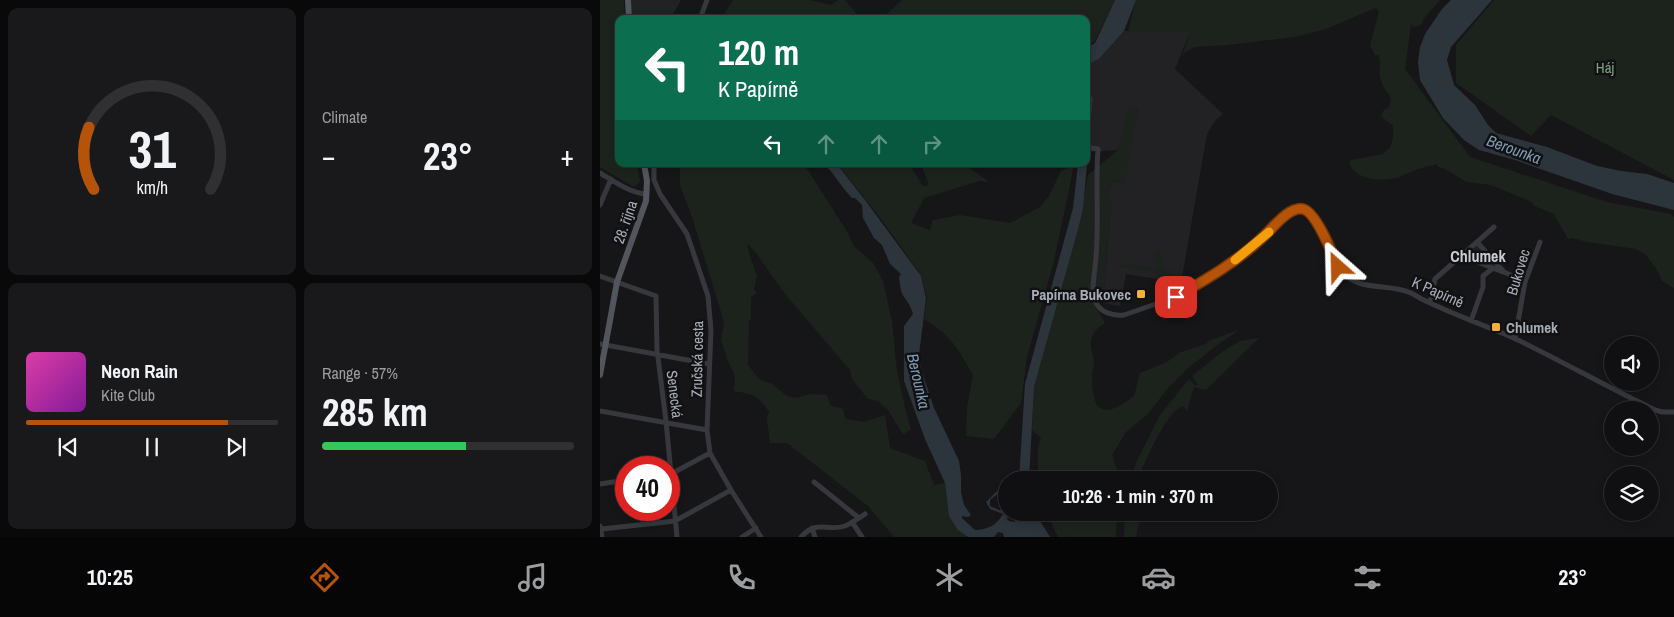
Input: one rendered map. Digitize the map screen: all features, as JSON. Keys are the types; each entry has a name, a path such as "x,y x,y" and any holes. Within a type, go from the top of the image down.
{"main road":[{"path":"628,0 629,15"},
{"name":"28. října","path":"600,375 602,345 617,282 644,209 650,181 645,167"}],"street":[{"path":"702,15 708,0"},
{"name":"K Papírně","path":"1090,147 1098,149 1096,184 1098,222 1093,291 1098,307 1106,313 1114,316 1124,316 1176,297 1221,271 1253,247 1290,212 1300,209 1310,213 1324,236 1338,267 1349,278 1360,284 1399,288 1515,339 1655,410 1674,412"},
{"name":"Zručská cesta","path":"653,167 650,181 687,234 705,284 710,312 707,430 710,453 731,490 762,537"},
{"path":"600,173 632,191 647,194"},
{"path":"600,205 610,180"},
{"path":"1430,303 1435,279 1494,227"},
{"path":"1477,242 1504,272"},
{"name":"Bukovec","path":"1515,339 1525,282 1540,242"},
{"path":"1462,256 1525,282"},
{"path":"1472,321 1483,287 1483,276 1492,269"},
{"path":"600,276 617,282"},
{"name":"Senecká","path":"617,282 656,296 657,356 669,456"},
{"path":"602,345 709,364"},
{"path":"600,411 666,421 707,430"},
{"path":"680,470 710,453"},
{"path":"600,484 615,482"},
{"path":"814,482 859,518"},
{"path":"680,517 731,490"},
{"path":"801,537 812,528 819,526 844,526 865,514"},
{"path":"602,537 601,528 666,521"},
{"name":"Senecká","path":"675,521 677,537"},
{"path":"852,522 862,537"},
{"path":"742,537 756,528"},
{"path":"812,528 815,537"}],"shaded area":[{"path":"631,0 681,0 672,15 632,15"},
{"path":"1124,31 1190,32 1175,69 1223,114 1215,121 1207,134 1181,283 1172,290 1163,280 1126,274 1120,306 1103,303 1111,206 1108,192 1113,181 1124,183 1138,109 1129,108 1118,150 1090,152 1093,98 1091,95 1090,69 1091,63 1099,59"}],"green space":[{"path":"600,0 624,0 625,15 615,15 615,167 638,167 640,182 634,187 600,167"},
{"path":"733,0 809,0 832,5 838,0 845,0 858,15 724,15"},
{"path":"902,0 1115,0 1094,42 1090,44 1090,15 885,15"},
{"path":"1136,0 1440,0 1425,17 1421,25 1413,27 1411,24 1405,69 1470,157 1607,202 1671,214 1674,217 1674,288 1662,281 1657,270 1646,255 1636,249 1587,242 1573,238 1568,239 1554,214 1534,206 1532,202 1491,185 1467,182 1438,167 1437,164 1393,179 1378,180 1364,177 1353,169 1349,163 1351,160 1383,154 1390,148 1393,138 1393,126 1381,116 1383,111 1389,107 1391,98 1381,79 1379,57 1375,55 1370,46 1379,11 1375,8 1326,29 1295,37 1194,47 1185,52 1182,57 1190,32 1128,32"},
{"name":"Háj","path":"1494,0 1674,0 1674,180 1551,115 1531,136 1456,83 1456,45"},
{"path":"1129,107 1138,109 1125,183 1113,181 1108,192 1111,206 1104,290 1091,300 1105,323 1095,331 1091,341 1094,364 1092,374 1093,388 1097,405 1101,409 1107,410 1123,404 1134,396 1140,373 1167,362 1181,352 1239,330 1188,368 1167,389 1148,414 1126,432 1112,455 1118,471 1038,471 1038,448 1041,437 1032,430 1034,387 1079,226 1088,175 1118,150"},
{"path":"680,167 806,167 854,246 873,263 883,281 892,321 897,371 911,429 904,434 902,433 888,410 878,401 868,399 852,379 850,370 785,294 747,243 757,275 754,289 757,293 751,297 748,365 759,379 772,384 787,396 795,398 810,394 827,395 830,405 843,409 845,419 864,422 885,415 890,448 925,461 934,485 945,483 949,513 956,526 968,537 894,537 868,506 787,443 770,443 767,418 769,412 765,406 755,396 734,391 735,376 721,340 724,322 692,217 680,185"},
{"path":"840,167 911,167 923,186 929,185 922,167 968,167 989,182 979,181 924,198 911,223 930,230 933,220 960,215 1010,223 1040,207 1049,196 1061,171 1074,167 1054,261 1027,357 1021,403 994,439 966,436 967,408 973,375 953,343 941,331 924,319 927,298 921,275"},
{"path":"1477,245 1502,270 1468,257 1468,253"},
{"path":"1161,250 1160,258 1162,263 1179,285 1180,292 1174,291 1167,281 1158,274 1119,266 1131,264 1153,268 1157,264 1152,254"},
{"path":"1259,338 1206,390 1194,387 1187,411 1183,406 1176,410 1163,427 1141,471 1134,471 1160,415 1189,379 1195,385 1198,385 1192,376 1222,352 1240,341"},
{"path":"1051,521 1117,521 1116,537 1072,537 1071,535 1071,537 1058,537"},
{"path":"1125,521 1140,521 1136,537 1131,537 1130,535 1130,537 1124,537"}],"water":[{"path":"1115,0 1136,0 1124,31 1099,59 1091,63 1090,75 1090,46 1095,43"},
{"name":"Berounka","path":"1451,0 1492,0 1451,47 1447,60 1454,85 1475,105 1488,125 1496,133 1547,147 1597,166 1647,174 1674,183 1674,210 1612,194 1515,160 1479,150 1464,140 1443,118 1420,80 1418,62 1420,47 1425,34 1442,9"},
{"path":"1090,86 1093,98 1090,131"},
{"name":"Berounka","path":"827,167 839,167 921,276 926,298 919,355 921,369 934,408 959,461 961,492 964,505 971,515 968,517 962,516 962,518 975,530 984,529 998,521 1040,521 1050,537 1004,537 1003,533 998,532 994,537 968,537 958,530 949,516 945,483 925,439 904,381 904,326 913,314 900,287 899,277 901,274 890,264 882,245 874,238 863,218 862,205 848,194"},
{"path":"1078,167 1087,167 1083,208 1079,226 1034,387 1029,471 1020,471 1025,384 1073,208"},
{"path":"998,491 998,494 990,500 990,506 998,510 998,512 990,509 986,502"}],"slow traffic":[{"path":"1235,260 1269,232"}],"place":[{"name":"Papírna Bukovec","path":"1141,294"},
{"name":"Chlumek","path":"1496,327"}],"district":[{"name":"Chlumek","path":"1478,256"}],"route":[{"path":"1176,297 1221,271 1253,247 1290,212 1300,209 1307,210 1310,213 1324,236 1338,267"}]}
